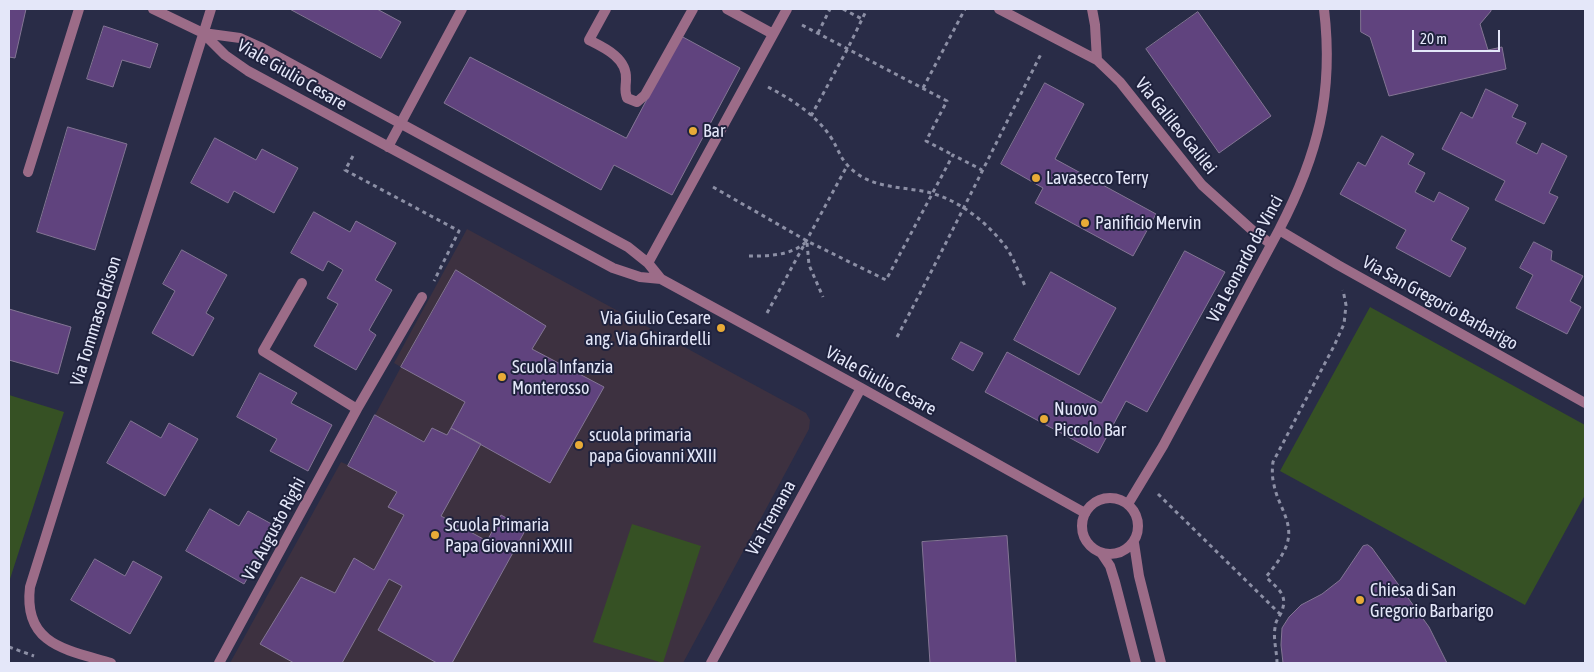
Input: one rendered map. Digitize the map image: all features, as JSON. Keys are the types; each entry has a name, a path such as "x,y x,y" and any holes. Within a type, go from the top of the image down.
{"street":[{"path":"28,172 79,9"},
{"path":"153,9 202,33 211,9"},
{"path":"388,147 462,9"},
{"path":"606,9 589,40 609,50 622,63 626,78 624,89 627,98 637,102 645,96 693,9"},
{"path":"727,9 773,34"},
{"name":"Via Galileo Galilei","path":"999,9 1096,60 1120,82 1202,186 1252,230 1271,244"},
{"path":"1092,9 1095,25 1096,60"},
{"name":"Via Leonardo da Vinci","path":"1128,504 1162,446 1279,230 1296,197 1310,162 1322,118 1327,73 1324,9"},
{"path":"648,263 785,12"},
{"name":"Viale Giulio Cesare","path":"202,33 240,38 628,247 648,263 661,279 1085,513"},
{"name":"Viale Giulio Cesare","path":"202,33 225,56 248,71 613,268 640,277 661,279"},
{"name":"Via Tommaso Edison","path":"111,663 61,648 43,636 32,618 28,602 30,587 202,33"},
{"name":"Via San Gregorio Barbarigo","path":"1279,230 1585,403"},
{"path":"302,283 263,351 357,409"},
{"name":"Via Augusto Righi","path":"219,663 357,409 422,297"},
{"name":"Via Tremana","path":"711,663 861,388"},
{"path":"1134,543 1123,552 1109,555 1102,554 1090,547 1085,541 1082,527 1085,513 1097,501 1104,498 1121,500 1128,504 1137,516 1138,530 1134,543 1139,576 1161,663"},
{"path":"1102,554 1110,566 1115,582 1136,663"}],"path":[{"path":"818,33 830,9"},
{"path":"843,9 862,19"},
{"path":"811,116 867,9"},
{"path":"923,88 965,9"},
{"path":"785,12 818,33 947,101 926,141 982,170"},
{"path":"897,337 965,208 982,170 1050,36"},
{"path":"750,77 794,101 831,138 847,166 869,181 931,193 965,208 982,222 1007,250 1026,288"},
{"path":"695,177 807,241 886,280 952,155"},
{"path":"353,156 345,170 459,231 433,281 422,297"},
{"path":"757,331 847,166"},
{"path":"749,256 768,256 783,253 799,248 807,241"},
{"path":"807,241 809,265 823,297"},
{"path":"1276,663 1274,631 1284,600 1282,594 1266,577 1287,545 1290,531 1288,520 1274,487 1273,462 1344,324 1346,305 1338,265"},
{"path":"1165,502 1280,614"}],"shaded area":[{"name":"scuola primaria papa Giovanni XXIII","path":"467,229 806,413 810,420 809,429 683,663 230,663 341,462 348,465 401,367 394,363"}],"green space":[{"path":"1370,307 1585,425 1585,495 1525,605 1280,471"},
{"path":"9,395 64,412 9,582"},
{"path":"632,524 701,546 663,663 593,642"}],"building":[{"path":"9,9 26,9 15,58 9,57"},
{"path":"290,9 377,9 401,22 381,58"},
{"path":"1361,9 1491,9 1480,24 1488,50 1502,47 1506,69 1389,96 1370,37 1361,32"},
{"path":"1198,12 1271,116 1219,153 1146,49"},
{"path":"104,26 158,44 150,68 122,60 113,87 87,79"},
{"path":"681,36 740,68 672,195 614,165 601,190 444,103 470,57 626,138"},
{"path":"1045,83 1084,104 1055,159 1156,214 1133,256 1035,203 1043,188 1001,164"},
{"path":"1486,89 1518,105 1512,117 1526,123 1516,143 1537,154 1542,143 1567,156 1549,193 1558,197 1544,224 1495,200 1505,181 1442,149 1461,112 1472,118"},
{"path":"68,127 127,144 95,250 37,232"},
{"path":"1382,136 1414,154 1408,164 1425,173 1415,192 1434,202 1439,192 1469,208 1451,240 1466,248 1450,277 1396,248 1406,230 1340,194 1358,162 1365,166"},
{"path":"215,138 256,160 262,149 298,168 274,213 234,191 228,203 191,183"},
{"path":"314,212 350,232 356,221 396,243 375,280 392,290 369,330 376,335 356,370 314,346 338,304 327,298 343,270 328,261 323,271 291,253"},
{"path":"1534,242 1552,251 1551,260 1583,276 1570,301 1581,307 1567,334 1516,308 1533,275 1520,268"},
{"path":"182,250 227,275 206,313 214,318 193,356 152,333 175,291 163,284"},
{"path":"1185,251 1225,272 1147,412 1126,401 1098,453 985,392 1007,352 1101,403"},
{"name":"Scuola Infanzia Monterosso","path":"456,270 546,326 532,349 604,387 550,483 451,428 465,402 401,367"},
{"path":"1051,272 1116,308 1079,375 1014,340"},
{"path":"9,309 71,327 58,374 9,360"},
{"path":"961,342 983,353 973,371 952,359"},
{"path":"260,373 297,393 291,403 332,425 308,471 270,451 277,439 237,417"},
{"name":"Scuola Primaria Papa Giovanni XXIII","path":"375,415 424,442 432,428 447,435 451,428 481,444 441,516 487,541 501,515 526,529 452,663 437,663 378,630 402,586 389,579 342,663 294,663 260,644 301,577 335,593 354,558 374,570 404,515 388,507 397,492 348,466"},
{"path":"131,421 161,438 169,423 198,439 165,496 107,463"},
{"path":"210,509 239,526 248,511 277,527 244,584 186,551"},
{"path":"1007,536 1016,663 930,663 922,542"},
{"name":"Chiesa di San Gregorio Barbarigo","path":"1368,545 1429,627 1447,663 1283,663 1282,628 1289,617 1301,605 1322,594 1340,580 1363,546"},
{"path":"95,559 125,576 133,561 162,577 130,634 71,600"}],"place":[{"name":"Bar","path":"693,131"},
{"name":"Lavasecco Terry","path":"1036,178"},
{"name":"Panificio Mervin","path":"1085,223"},
{"name":"Via Giulio Cesare ang. Via Ghirardelli","path":"721,328"},
{"name":"Scuola Infanzia Monterosso","path":"502,377"},
{"name":"Nuovo Piccolo Bar","path":"1044,419"},
{"name":"scuola primaria papa Giovanni XXIII","path":"579,445"},
{"name":"Scuola Primaria Papa Giovanni XXIII","path":"435,535"},
{"name":"Chiesa di San Gregorio Barbarigo","path":"1360,600"}]}
